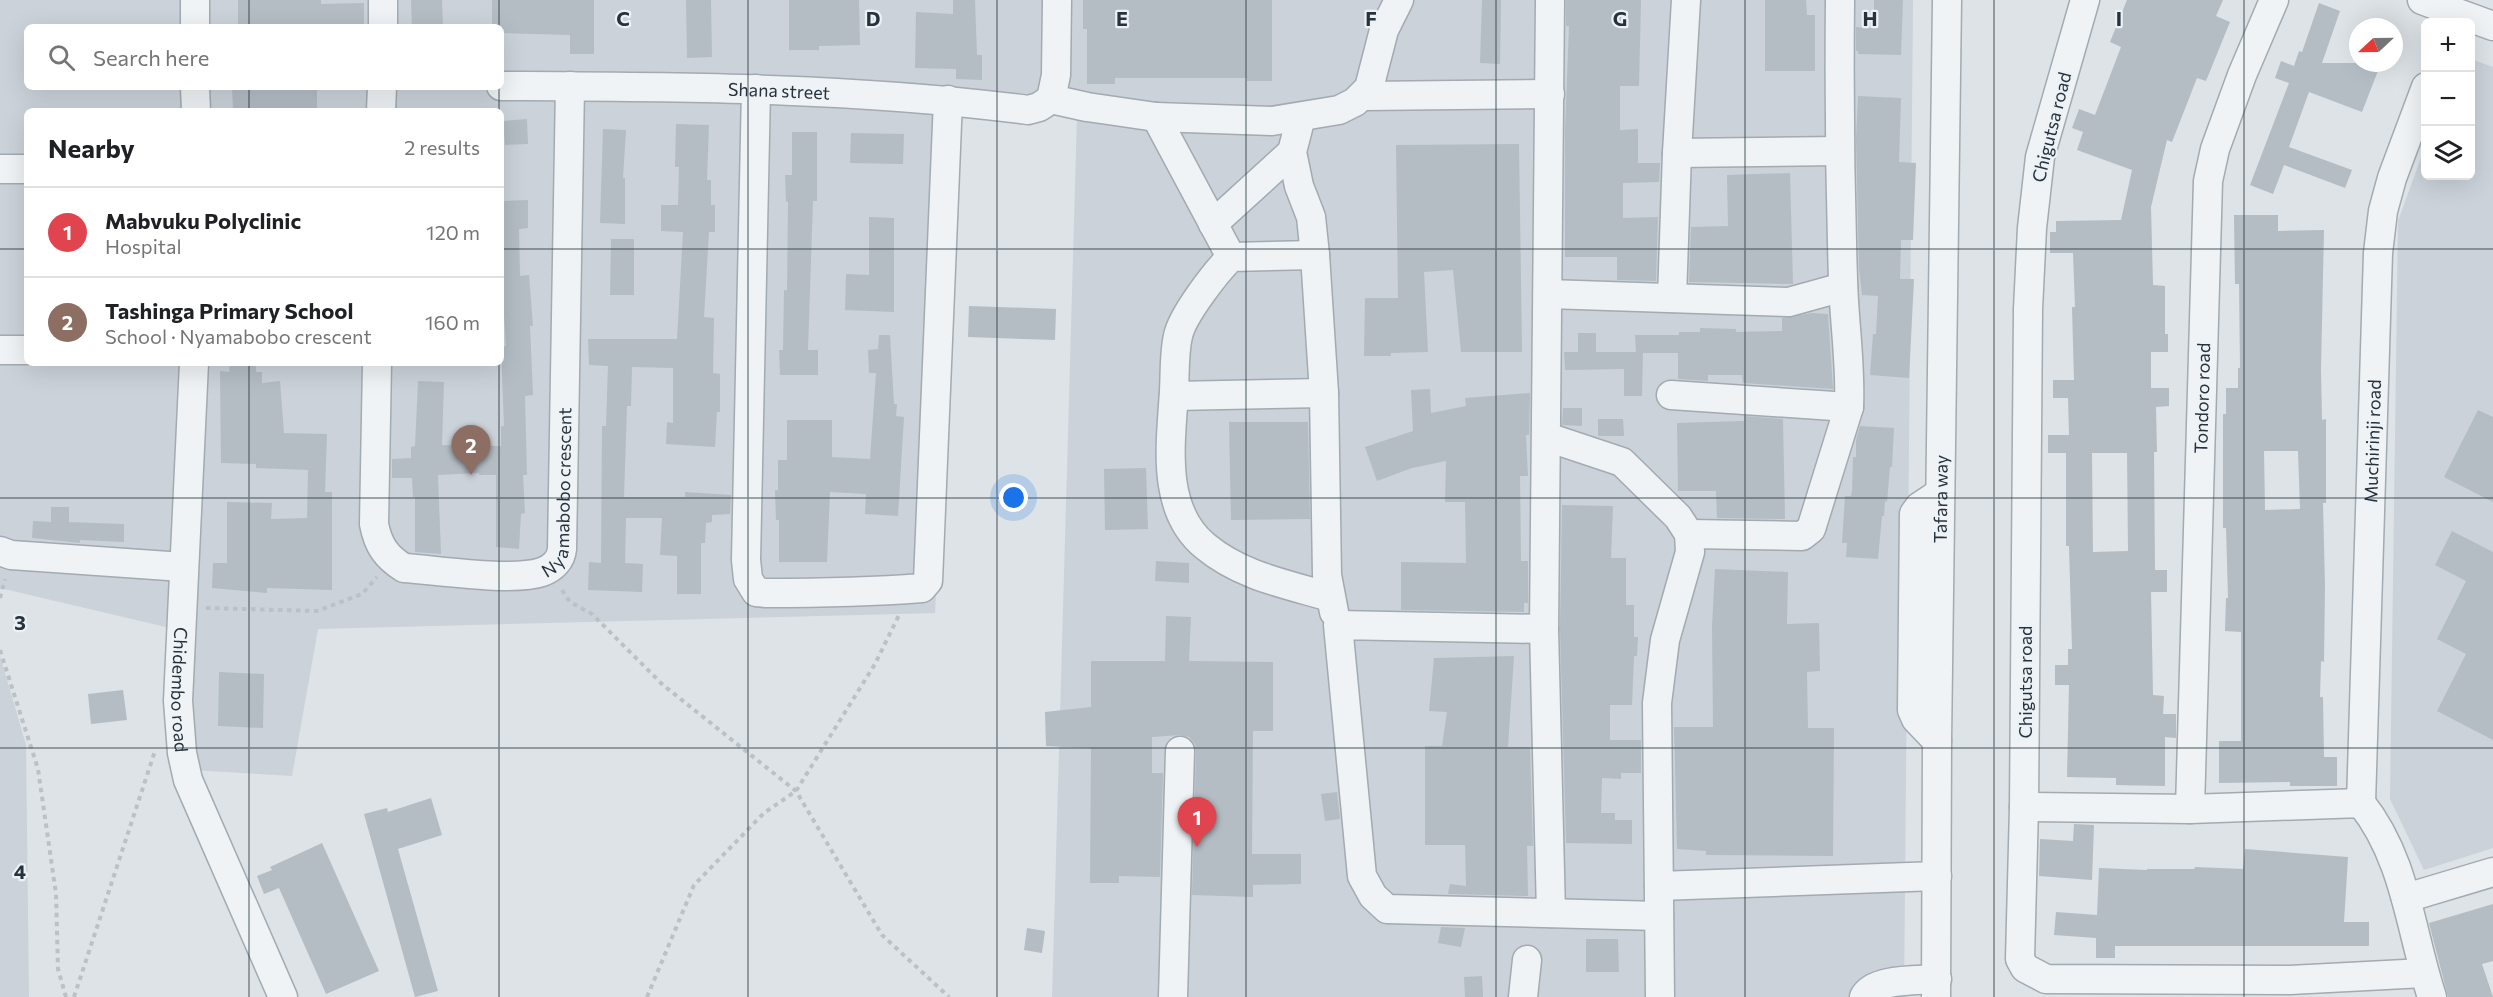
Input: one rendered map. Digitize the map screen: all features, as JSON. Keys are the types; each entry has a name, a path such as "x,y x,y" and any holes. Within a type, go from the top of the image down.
{"street":[{"path":"195,0 195,24"},
{"path":"383,0 383,24"},
{"path":"1057,0 1056,75 1051,99 1087,107 1156,117 1272,121 1339,110 1364,96 1550,94"},
{"path":"1364,96 1369,88 1384,30 1399,0"},
{"path":"1550,0 1545,629 1551,913"},
{"path":"1672,298 1677,153 1686,0"},
{"path":"1689,534 1802,536 1811,530 1849,407 1850,386 1843,288 1839,151 1840,0"},
{"name":"Tafara way","path":"1937,988 1937,741 1947,0"},
{"name":"Chigutsa road","path":"2085,0 2040,157 2032,218 2028,309 2024,807 2020,959 2025,968 2046,979 2290,980 2428,985"},
{"name":"Tondoro road","path":"2190,808 2208,181 2215,149 2242,75 2274,0"},
{"path":"2422,0 2450,17 2493,26"},
{"name":"Shana street","path":"504,86 756,88 948,100 1028,110 1039,107 1051,99"},
{"name":"Nyamabobo crescent","path":"392,560 404,567 511,576 525,575 547,568 560,559 570,86"},
{"path":"756,88 746,548 748,579 752,588 760,593 844,593 926,586 929,576 948,100"},
{"path":"195,90 196,108"},
{"path":"381,108 382,90"},
{"name":"Muchirinji road","path":"2361,803 2378,253 2384,211 2392,178 2421,100"},
{"path":"1156,117 1231,257"},
{"path":"1301,117 1292,152 1299,186 1311,217 1315,255 1324,393 1328,575 1330,597 1338,626 1362,876 1373,896 1386,909 1659,916"},
{"path":"1677,153 1839,151"},
{"path":"1213,224 1292,152"},
{"path":"0,169 24,169"},
{"path":"1315,255 1231,257 1213,278 1178,335 1169,462 1177,502 1186,525 1204,545 1245,572 1330,597"},
{"path":"1548,294 1789,302 1843,288"},
{"path":"0,350 24,350"},
{"name":"Chidembo road","path":"194,366 178,701 182,753 188,780 283,997"},
{"path":"377,366 374,524 376,539 392,560"},
{"path":"1174,396 1324,393"},
{"path":"1671,395 1849,407"},
{"path":"1547,436 1622,462 1678,517 1689,534 1690,552 1665,640 1658,703 1660,997"},
{"path":"0,551 11,555 183,567"},
{"path":"1338,626 1545,629"},
{"path":"1173,997 1180,751"},
{"path":"2024,807 2190,808 2361,803 2382,832 2406,898 2428,985"},
{"path":"2406,898 2493,872"},
{"path":"1659,886 1937,876"},
{"path":"1523,997 1527,960"},
{"path":"1864,997 1866,992 1879,984 1937,988"}],"path":[{"path":"181,608 318,611 362,594 392,560"},
{"path":"547,568 570,602 592,614 663,685 796,790 882,934 949,997"},
{"path":"647,997 694,885 764,813 796,790 875,664 905,604 908,589"},
{"path":"0,650 38,769 56,894 58,969 66,997"},
{"path":"74,997 159,743"}],"shaded area":[{"path":"0,0 1913,0 1904,997 1052,997 1077,116 960,115 935,613 318,629 292,776 174,769 170,628 0,588"},
{"path":"2475,60 2493,67 2493,848 2424,870 2390,799 2398,221 2421,158 2421,180 2475,180"},
{"path":"0,656 26,745 29,997 0,997"}],"building":[{"path":"238,0 321,0 321,4 364,3 364,24 238,24"},
{"path":"411,0 442,0 443,24 412,24"},
{"path":"492,0 594,0 594,54 570,54 570,35 504,33 504,24 492,24"},
{"path":"686,0 711,0 712,57 687,58"},
{"path":"789,0 859,0 860,45 819,46 819,50 789,50"},
{"path":"953,0 975,0 977,55 982,55 982,80 956,79 956,69 915,68 916,12 953,14"},
{"path":"1083,0 1272,0 1272,81 1247,81 1247,78 1115,78 1115,84 1087,84 1087,29 1083,29"},
{"path":"1482,0 1501,0 1500,64 1480,63"},
{"path":"1566,0 1641,0 1639,86 1620,86 1620,130 1638,129 1638,163 1660,163 1659,182 1623,183 1623,218 1658,217 1656,281 1617,280 1617,257 1565,257 1565,130 1569,26 1566,26"},
{"path":"1765,0 1806,0 1807,15 1815,15 1815,71 1765,71"},
{"path":"1874,0 1903,0 1901,55 1858,54 1856,51 1856,27 1871,28 1871,25 1874,25"},
{"path":"2127,0 2223,0 2216,16 2230,22 2206,81 2197,78 2172,142 2167,140 2151,207 2153,285 2165,286 2165,334 2168,334 2168,352 2151,352 2151,388 2169,388 2169,406 2156,407 2157,452 2154,452 2155,570 2167,570 2167,592 2151,592 2153,695 2164,696 2163,714 2176,714 2176,738 2165,737 2165,786 2116,785 2116,778 2067,777 2069,685 2055,685 2055,665 2068,665 2068,649 2072,649 2069,546 2066,546 2066,453 2048,453 2048,435 2069,435 2068,398 2053,398 2053,380 2074,380 2072,307 2075,307 2073,253 2050,253 2050,232 2056,232 2056,221 2121,220 2132,170 2077,150 2083,132 2072,128 2079,109 2095,115 2121,47 2110,42","holes":["2092,453 2127,453 2128,551 2093,552"]},
{"path":"2319,3 2340,11 2322,63 2349,63 2349,72 2378,72 2362,112 2309,92 2289,147 2352,170 2345,188 2284,165 2273,194 2250,185 2289,83 2275,78 2281,61 2294,66 2299,51 2302,52"},
{"path":"232,90 317,90 317,108 233,108"},
{"path":"1858,96 1901,98 1899,162 1916,163 1913,240 1901,240 1900,279 1914,279 1909,378 1870,375 1873,334 1876,334 1878,296 1862,295 1859,268 1856,139"},
{"path":"527,119 528,144 505,145 504,121"},
{"path":"676,124 709,125 707,180 711,180 711,205 715,205 715,232 709,232 704,317 714,318 713,373 720,374 720,412 717,412 715,447 666,444 667,422 673,423 673,368 632,367 631,406 627,406 624,497 685,497 685,492 731,495 730,514 712,515 712,522 706,523 705,543 701,543 701,594 677,594 677,556 660,555 662,518 626,518 625,563 643,564 642,592 588,590 589,562 601,563 602,426 606,426 608,366 589,365 588,339 677,339 683,232 661,231 661,205 678,205 679,167 675,167"},
{"path":"603,129 626,130 623,178 625,178 625,224 600,223"},
{"path":"792,132 817,132 817,201 813,201 808,350 818,350 818,375 780,375 779,350 783,350 784,290 787,290 788,201 786,202 785,175 792,175"},
{"path":"851,133 904,134 903,164 850,163"},
{"path":"1519,144 1522,352 1461,352 1453,270 1424,272 1428,352 1364,356 1365,298 1398,298 1396,145"},
{"path":"1790,173 1793,284 1689,282 1691,227 1728,226 1727,175"},
{"path":"528,200 528,228 519,229 520,276 529,275 533,326 530,326 533,395 525,396 527,475 523,475 525,513 521,514 519,549 496,547 496,475 479,475 479,473 438,475 441,554 415,552 415,497 413,497 412,478 392,478 392,459 411,458 411,447 415,446 418,381 444,382 442,445 501,446 501,426 504,426 502,366 504,366 504,346 506,346 504,201"},
{"path":"2234,215 2278,215 2278,231 2324,230 2321,369 2322,420 2326,419 2326,503 2323,503 2324,662 2321,661 2320,697 2323,697 2324,757 2337,757 2337,786 2290,786 2290,782 2219,783 2219,741 2241,741 2241,632 2225,631 2226,598 2228,598 2226,528 2223,528 2223,414 2226,414 2226,388 2238,388 2238,368 2240,368 2239,284 2235,284","holes":["2264,451 2298,451 2300,509 2265,510"]},
{"path":"869,217 894,218 894,312 845,310 846,274 869,275"},
{"path":"611,239 634,239 634,295 610,295"},
{"path":"969,306 1056,309 1055,340 968,337"},
{"path":"1812,313 1828,314 1833,389 1743,383 1742,375 1708,375 1708,381 1678,379 1678,353 1643,353 1642,396 1624,396 1624,369 1565,370 1564,352 1578,352 1578,333 1596,333 1596,352 1636,352 1635,335 1679,335 1679,332 1700,332 1700,328 1736,329 1736,332 1782,331 1782,318"},
{"path":"879,335 890,335 894,404 897,404 896,416 904,417 898,516 865,514 866,494 830,492 827,562 779,562 779,520 776,520 775,490 778,490 778,460 787,460 787,420 832,420 832,457 870,459 876,373 869,373 868,350 878,349"},
{"path":"230,366 256,366 256,372 262,372 262,383 280,381 284,433 327,434 325,492 332,492 332,590 267,588 267,593 212,588 213,563 227,563 227,502 272,503 271,519 307,518 308,470 256,468 256,464 221,463 220,371 229,372"},
{"path":"1430,389 1431,413 1466,406 1465,398 1530,393 1529,435 1526,435 1528,476 1520,476 1521,561 1528,561 1528,603 1524,603 1524,612 1401,610 1401,562 1466,563 1465,502 1445,502 1446,461 1412,468 1377,481 1365,447 1413,431 1411,390"},
{"path":"1563,408 1582,408 1582,426 1562,425"},
{"path":"2478,410 2493,417 2493,502 2444,477"},
{"path":"1744,416 1783,419 1785,519 1717,518 1716,491 1678,491 1677,423 1744,421"},
{"path":"1598,419 1623,419 1624,436 1598,436"},
{"path":"1229,422 1308,422 1310,519 1231,520"},
{"path":"1860,426 1894,428 1892,467 1890,467 1887,502 1885,501 1884,516 1882,516 1878,559 1846,557 1847,543 1842,543 1845,496 1851,496 1853,457 1856,457 1856,440"},
{"path":"1146,468 1148,529 1105,530 1104,469"},
{"path":"1562,505 1613,506 1611,558 1626,558 1626,605 1634,605 1634,637 1638,637 1637,656 1634,656 1632,705 1610,705 1610,740 1641,740 1641,773 1621,773 1621,779 1602,778 1601,813 1615,813 1615,820 1632,820 1632,844 1566,843 1560,629"},
{"path":"51,507 69,507 69,522 124,524 124,542 80,540 80,543 32,538 33,521 51,522"},
{"path":"2452,531 2493,552 2493,740 2437,711 2466,654 2437,639 2466,581 2435,565"},
{"path":"1156,561 1189,563 1189,583 1155,581"},
{"path":"1715,569 1788,572 1787,624 1819,623 1820,671 1807,672 1808,728 1834,728 1833,856 1706,855 1706,851 1677,849 1674,727 1713,727 1712,626"},
{"path":"1166,616 1191,617 1189,661 1273,662 1273,731 1253,731 1252,854 1301,854 1301,884 1253,885 1253,897 1192,895 1196,751 1195,744 1189,737 1180,735 1152,737 1152,773 1163,773 1160,877 1119,876 1119,883 1090,883 1091,748 1046,746 1045,712 1091,707 1091,661 1165,661"},
{"path":"1514,656 1508,747 1530,747 1533,846 1527,846 1528,896 1448,894 1450,884 1466,886 1465,845 1425,845 1425,746 1442,746 1447,712 1429,711 1434,658"},
{"path":"219,672 264,674 263,728 218,726"},
{"path":"123,690 127,720 91,724 88,694"},
{"path":"1337,792 1340,819 1325,821 1321,794"},
{"path":"431,798 442,835 398,849 438,991 415,997 364,814 387,808 388,812"},
{"path":"2074,824 2094,825 2092,880 2039,876 2040,839 2073,841"},
{"path":"322,843 379,971 326,994 279,888 264,894 257,876 272,870 270,867"},
{"path":"2245,849 2348,857 2344,922 2369,922 2369,946 2115,946 2115,958 2096,958 2096,938 2054,935 2056,912 2097,915 2099,868 2243,869"},
{"path":"2493,904 2493,961 2482,964 2493,997 2448,997 2429,923"},
{"path":"1441,927 1465,928 1461,947 1438,943"},
{"path":"1027,928 1045,931 1042,953 1024,950"},
{"path":"1586,939 1618,939 1619,972 1586,972"},
{"path":"1482,976 1483,997 1465,997 1464,977"}],"place":[{"name":"Tashinga Primary School","path":"471,475"},
{"name":"Mabvuku Polyclinic","path":"1197,847"}]}
